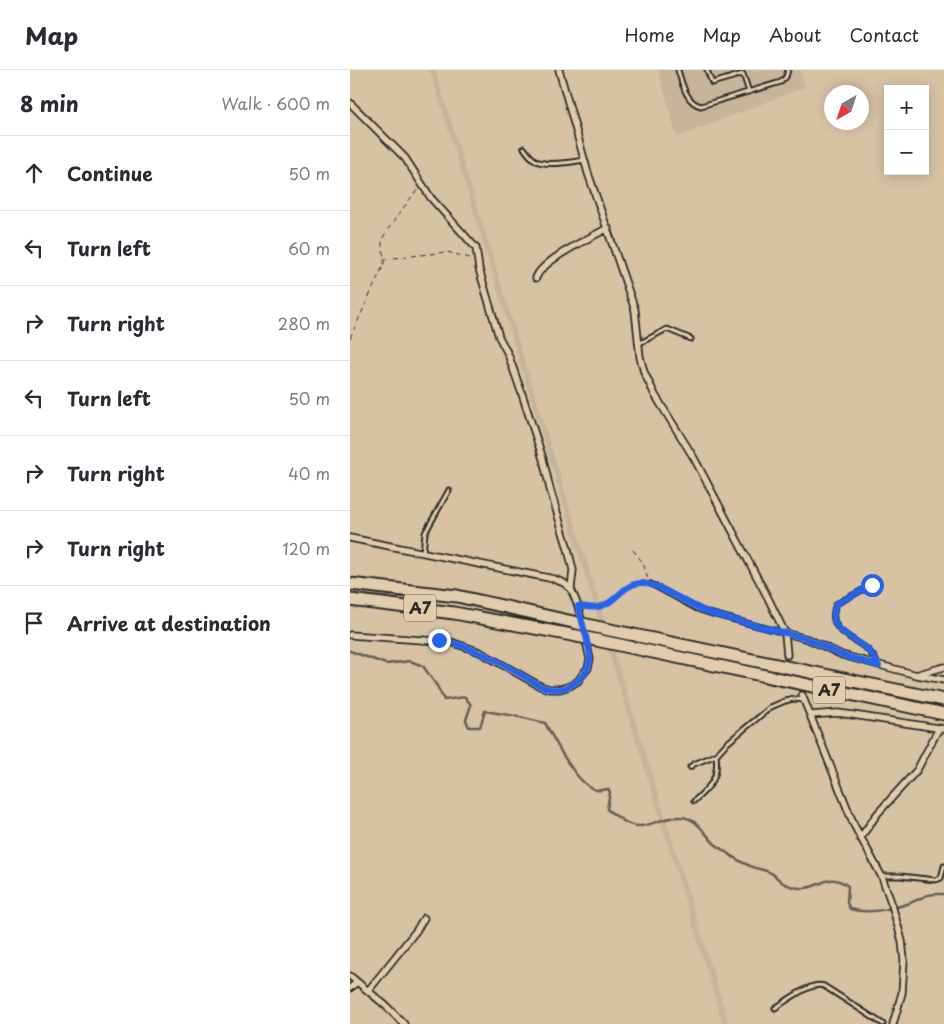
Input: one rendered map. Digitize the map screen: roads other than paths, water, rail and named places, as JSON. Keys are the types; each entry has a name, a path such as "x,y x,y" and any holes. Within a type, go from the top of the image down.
{"highway":[{"name":"Α7","path":"350,584 457,596 944,700"},
{"name":"Α7","path":"350,600 454,613 577,636 944,714"}],"street":[{"path":"559,70 584,159 635,310 640,357 649,384 694,458 768,598 785,633 787,655"},
{"path":"350,103 405,158 431,198 476,248 478,264 499,337 508,354 543,459 573,570 571,589"},
{"path":"536,278 543,267 608,228"},
{"path":"350,538 564,583 571,589 578,606 590,659 588,668 578,681 560,690 540,686 480,652 451,642 350,636"},
{"path":"785,633 808,639 842,655 879,666 944,680"},
{"path":"917,675 944,667"},
{"path":"803,697 860,838 882,877 892,905 903,950 904,973 902,993 893,1024"},
{"path":"810,715 853,715 941,728 917,770 878,813 860,838"},
{"path":"368,991 416,931 424,918"},
{"path":"350,976 404,1024"},
{"path":"350,988 357,982"}],"lane":[{"path":"678,70 685,91 694,105 701,106 781,82 786,77 788,70"},
{"path":"707,70 712,82 743,74 749,92"},
{"path":"524,148 533,159 539,162 571,162 584,159"},
{"path":"639,343 667,329 692,339"},
{"path":"423,553 425,533 449,490"},
{"path":"651,584 705,612 785,633"},
{"path":"872,585 836,604 834,616 836,624 842,632 871,652 879,666"},
{"path":"690,767 716,755 726,744 771,707 785,701 803,697"},
{"path":"694,801 714,780 717,769 716,755"},
{"path":"882,877 900,876 936,880 940,878 944,866"},
{"path":"775,1008 811,986 820,984 883,1024"}],"waterway":[{"path":"350,651 386,664 410,661 423,666 444,700 465,697 471,705 466,720 469,727 480,727 485,711 545,723 574,772 589,787 598,790 608,789 610,792 607,809 635,826 643,826 664,819 686,818 696,823 715,844 727,853 741,862 771,873 785,884 803,888 831,880 841,882 848,886 847,903 850,909 864,911 886,910 928,895 944,894"}],"tunnel":[{"path":"787,655 802,695"}]}
